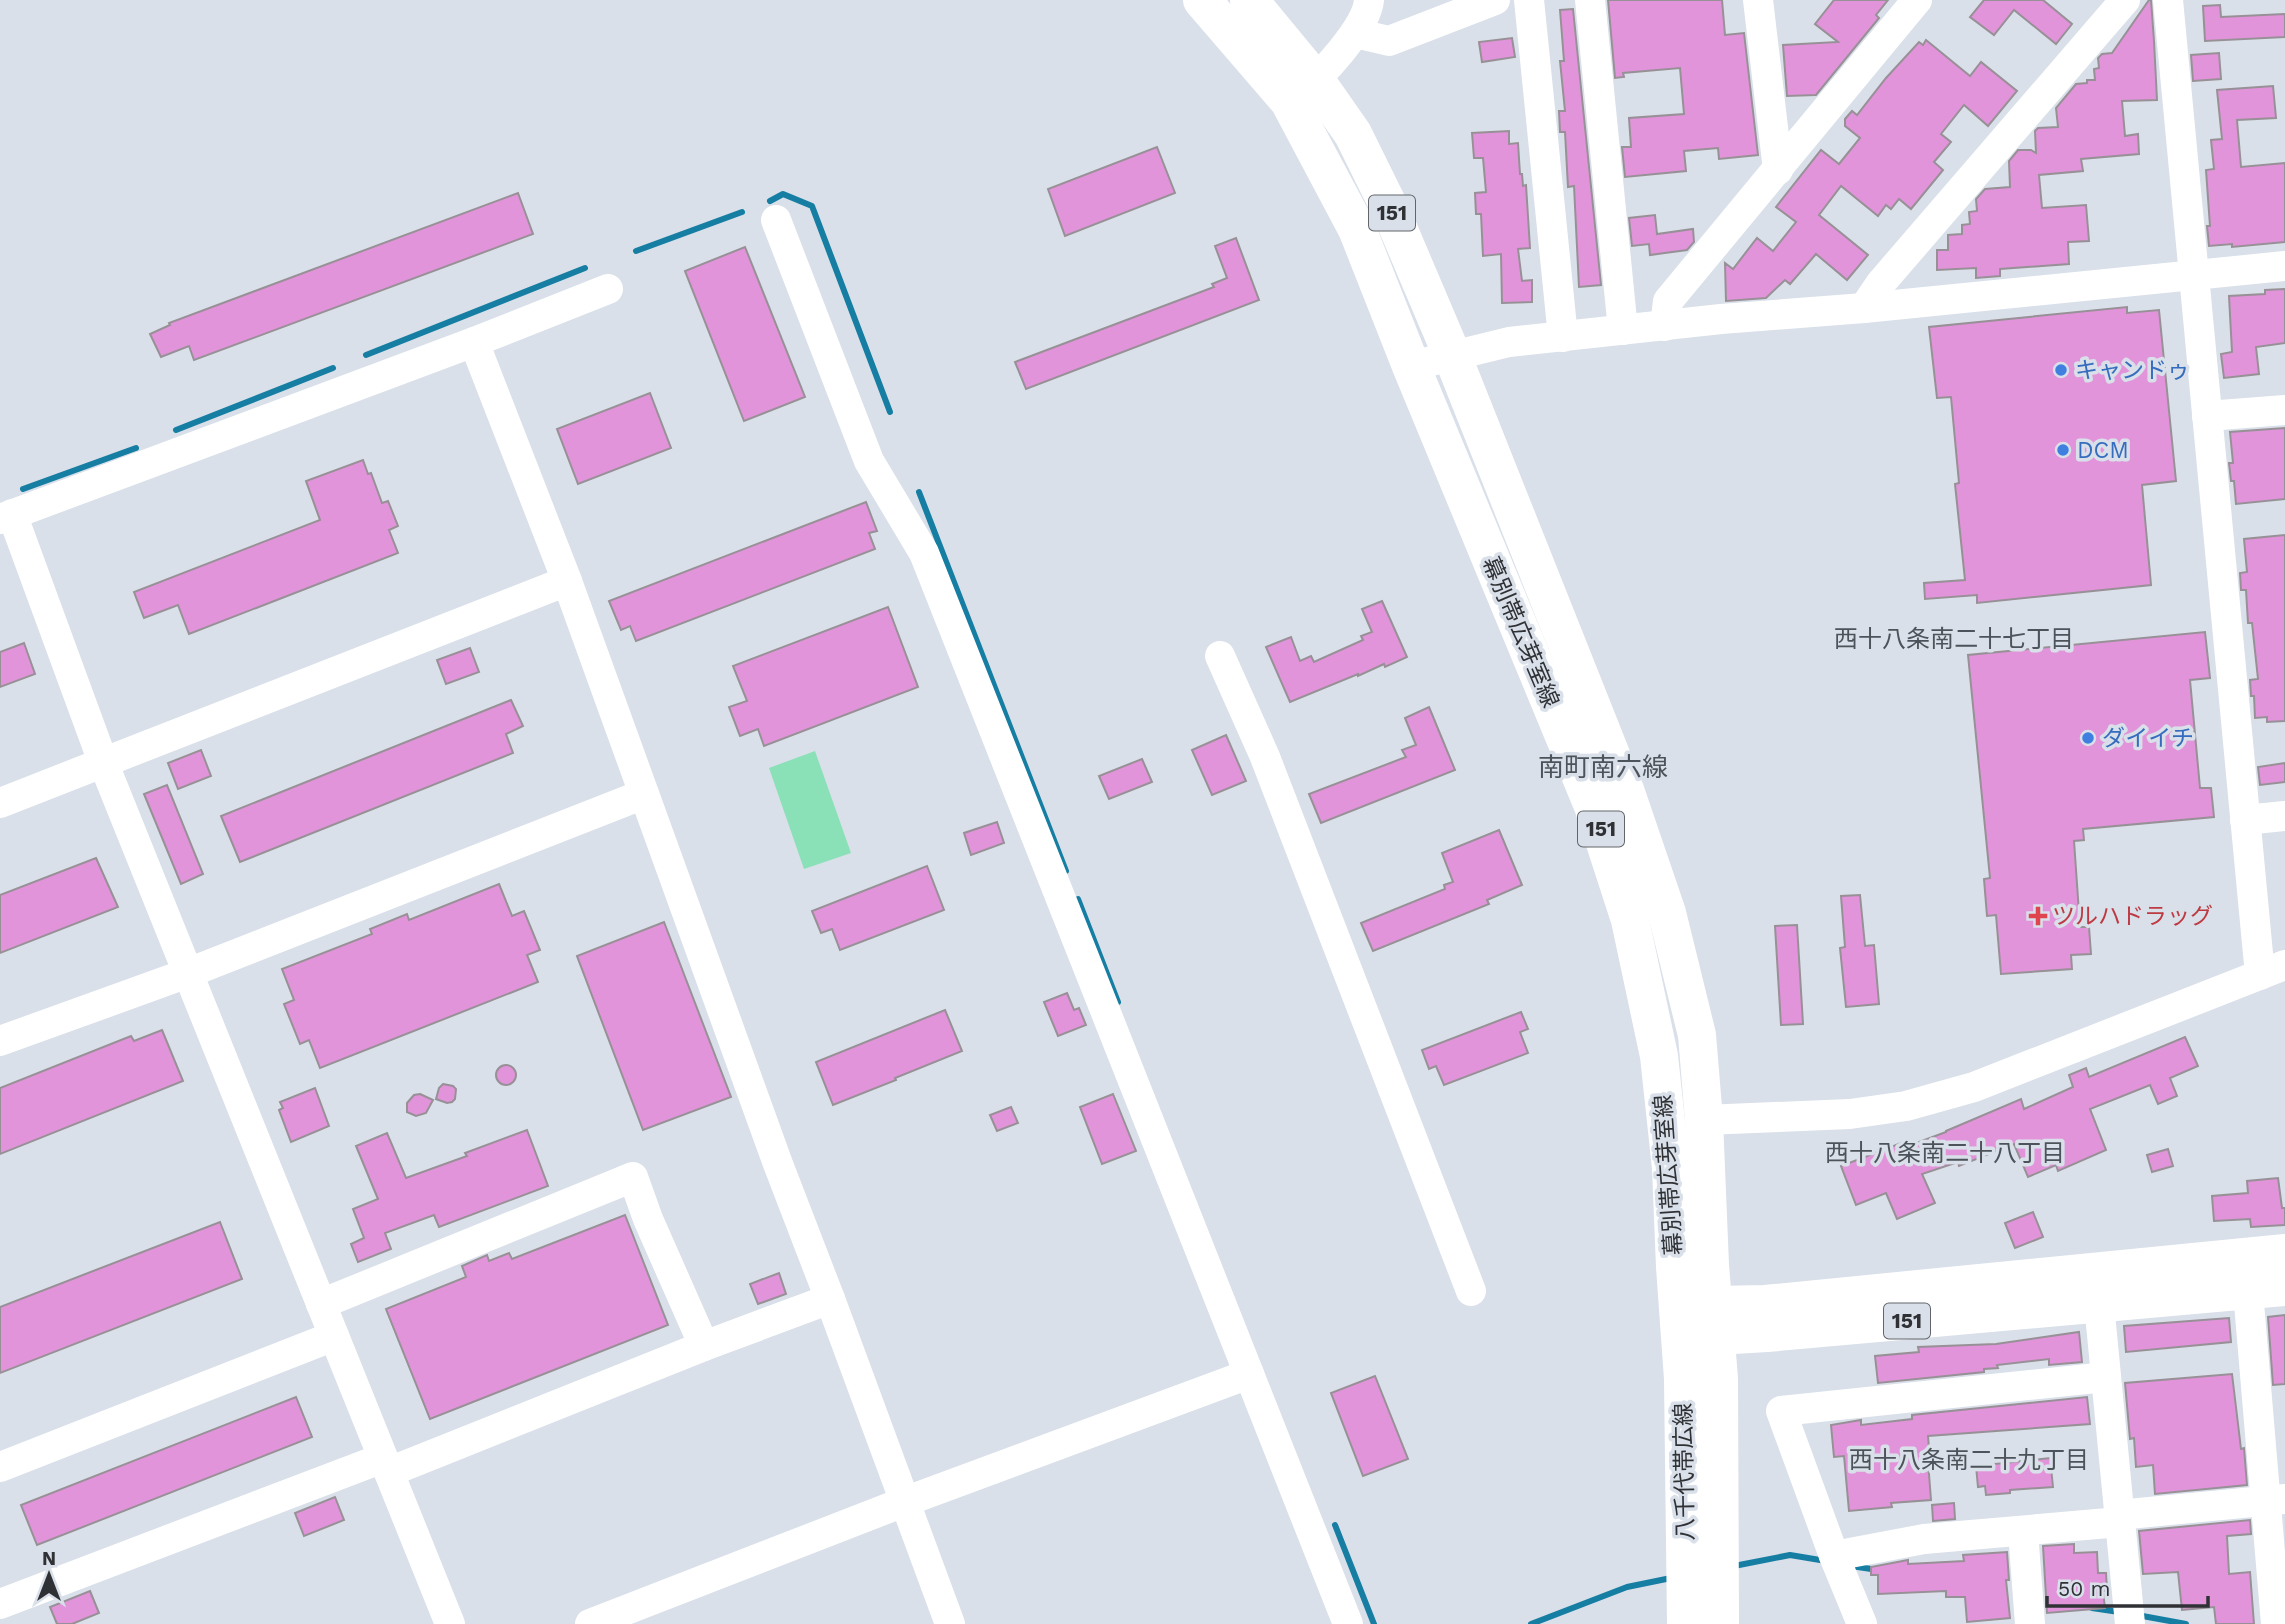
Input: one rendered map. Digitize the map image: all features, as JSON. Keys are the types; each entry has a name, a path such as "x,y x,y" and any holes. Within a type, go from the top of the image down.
{"main road":[{"name":"幕別帯広芽室線","path":"1202,0 1353,134 1378,184 1452,355 1625,790 1667,913 1697,1035 1715,1320"},
{"name":"幕別帯広芽室線","path":"1249,0 1302,91 1410,366 1593,806 1630,920 1659,1056 1671,1168 1679,1321"},
{"name":"151","path":"2097,1289 2285,1253"},
{"name":"151","path":"1679,1321 1715,1320 1765,1304 2097,1289 2248,1291 2285,1287"},
{"name":"八千代帯広線","path":"1715,1320 1719,1379 1720,1624"},
{"name":"八千代帯広線","path":"1679,1321 1684,1379 1686,1624"}],"street":[{"path":"1302,91 1354,33 1369,0"},
{"path":"1354,33 1389,41 1495,0"},
{"path":"1530,0 1563,337"},
{"path":"1590,0 1623,330"},
{"path":"1758,0 1778,170"},
{"path":"1665,326 1668,301 1917,0"},
{"path":"1864,308 1881,283 2125,0"},
{"path":"1704,1120 1850,1114 1906,1106 1974,1087 2272,970 2245,820 2168,0"},
{"path":"776,220 869,461 925,553 1348,1624"},
{"path":"1410,366 1509,342 2285,265"},
{"path":"450,1624 6,516 474,342 608,289"},
{"path":"474,342 567,581 778,1164 831,1299 950,1624"},
{"path":"2207,416 2285,410"},
{"path":"0,803 567,581"},
{"path":"1220,656 1265,757 1471,1291"},
{"path":"0,1041 188,973 644,794"},
{"path":"2245,820 2285,816"},
{"path":"321,1304 633,1177 648,1219 704,1346"},
{"path":"2097,1289 2130,1624"},
{"path":"2248,1291 2275,1500 2276,1624"},
{"path":"0,1604 386,1465 831,1299"},
{"path":"0,1467 334,1336"},
{"path":"590,1624 904,1502 1249,1374"},
{"path":"1862,1624 1781,1412 2106,1377"},
{"path":"1834,1556 1924,1539 2023,1532 2275,1500"},
{"path":"2023,1532 2030,1624"}],"green space":[{"path":"815,751 851,853 804,869 769,768"}],"building":[{"path":"1608,0 1722,0 1725,35 1744,33 1758,155 1719,159 1718,148 1684,151 1686,171 1625,177 1622,147 1631,147 1629,118 1684,114 1680,68 1623,73 1624,77 1615,78"},
{"path":"1834,0 1888,0 1876,15 1879,18 1816,95 1787,96 1783,45 1838,42 1815,24"},
{"path":"1984,0 2043,0 2072,24 2056,44 2014,10 1994,35 1970,17"},
{"path":"2149,0 2157,100 2122,101 2125,136 2138,134 2139,154 2081,159 2083,171 2039,175 2042,208 2086,205 2089,241 2068,242 2069,264 2000,269 2000,276 1976,278 1976,268 1937,270 1937,250 1948,250 1948,235 1962,234 1962,225 1970,224 1969,212 1977,211 1976,199 1985,189 2010,187 2009,161 2018,150 2031,150 2036,153 2035,131 2038,128 2058,127 2056,108 2076,84 2095,80 2094,69 2099,68 2098,58 2102,54 2112,53"},
{"path":"2220,5 2221,17 2285,14 2285,37 2205,41 2203,6"},
{"path":"1573,9 1601,285 1579,287 1574,186 1568,187 1565,132 1560,132 1559,111 1565,111 1560,61 1564,61 1560,10"},
{"path":"1512,38 1515,57 1482,62 1479,42"},
{"path":"1926,40 1970,76 1981,62 2017,91 1988,126 1964,105 1941,134 1951,142 1934,162 1943,170 1911,209 1899,199 1891,209 1886,205 1878,216 1841,186 1819,215 1868,255 1847,280 1816,254 1790,284 1785,280 1766,298 1726,301 1725,263 1733,269 1757,238 1773,251 1796,222 1776,207 1821,150 1839,164 1860,138 1845,126 1845,119 1852,111 1857,115 1919,42 1923,45"},
{"path":"2219,53 2221,79 2193,81 2191,55"},
{"path":"2273,86 2276,118 2237,120 2241,167 2285,163 2285,242 2232,247 2232,244 2209,246 2206,170 2214,169 2211,140 2222,139 2217,90"},
{"path":"1509,131 1509,144 1518,143 1520,174 1523,186 1526,185 1530,248 1518,249 1522,281 1532,280 1532,302 1502,303 1501,254 1483,256 1481,214 1476,214 1475,193 1486,192 1483,158 1474,158 1472,133"},
{"path":"1157,147 1175,193 1065,236 1048,189"},
{"path":"518,193 533,234 194,360 189,346 161,357 150,334 170,325 169,323"},
{"path":"1655,215 1657,234 1693,229 1694,242 1687,250 1650,255 1649,244 1632,246 1629,218"},
{"path":"1236,238 1259,300 1026,389 1015,362 1214,287 1212,284 1227,278 1215,246"},
{"path":"745,247 805,397 744,421 685,271"},
{"path":"2285,289 2285,343 2256,347 2259,374 2224,378 2221,354 2232,352 2229,296 2265,294 2265,290"},
{"path":"2127,307 2127,313 2159,310 2176,481 2142,485 2151,585 1977,603 1977,595 1925,599 1924,583 1965,580 1955,484 1959,483 1951,397 1937,398 1929,327"},
{"path":"650,393 671,448 578,484 557,429"},
{"path":"2285,428 2285,499 2236,504 2229,463 2233,463 2230,432"},
{"path":"363,460 382,503 388,501 398,526 389,530 398,553 189,634 178,605 144,618 134,592 320,520 306,481"},
{"path":"866,502 877,531 869,533 875,549 636,641 630,626 621,630 609,601"},
{"path":"2285,535 2285,721 2267,722 2267,717 2255,718 2254,696 2251,696 2250,680 2258,679 2252,623 2248,623 2246,590 2241,590 2240,573 2247,572 2244,539"},
{"path":"1382,601 1407,657 1290,702 1266,647 1291,637 1300,661 1311,656 1314,662 1363,640 1361,636 1372,632 1362,609"},
{"path":"888,607 918,687 764,746 758,729 740,736 729,707 747,701 733,666"},
{"path":"2205,632 2210,678 2190,680 2200,788 2211,788 2214,817 2083,829 2084,840 2074,841 2080,927 2089,927 2091,954 2071,955 2072,969 2001,974 1996,915 1987,916 1984,879 1990,878 1968,655"},
{"path":"24,643 35,674 0,687 0,652"},
{"path":"470,648 479,672 446,684 437,660"},
{"path":"511,700 523,726 506,734 513,753 240,862 221,816"},
{"path":"1429,707 1455,770 1321,823 1309,794 1406,757 1402,750 1416,745 1405,718"},
{"path":"1226,735 1246,781 1212,795 1192,750"},
{"path":"201,750 211,776 178,789 168,763"},
{"path":"1142,759 1152,782 1109,799 1099,776"},
{"path":"2285,763 2285,782 2260,785 2258,767"},
{"path":"167,785 203,874 181,884 144,794"},
{"path":"997,822 1004,843 971,855 964,833"},
{"path":"1499,830 1522,885 1487,900 1489,904 1373,951 1361,923 1445,889 1444,885 1453,882 1442,853"},
{"path":"96,858 118,907 0,953 0,895"},
{"path":"927,866 944,910 840,950 832,929 821,933 812,911"},
{"path":"499,884 512,916 524,911 540,950 527,955 538,982 320,1068 309,1040 300,1044 284,1004 294,1000 282,969 372,934 370,929 407,914 409,920"},
{"path":"1860,895 1865,946 1874,945 1879,1004 1846,1007 1840,948 1845,947 1841,896"},
{"path":"664,922 731,1097 643,1130 577,956"},
{"path":"1797,925 1803,1024 1781,1025 1775,926"},
{"path":"1067,993 1074,1010 1079,1008 1086,1025 1058,1036 1044,1002"},
{"path":"945,1010 962,1051 833,1105 816,1062"},
{"path":"1521,1012 1528,1029 1520,1032 1528,1053 1444,1085 1436,1066 1429,1069 1422,1050"},
{"path":"162,1030 183,1081 0,1154 0,1088 131,1036 134,1041"},
{"path":"2185,1037 2198,1066 2170,1078 2177,1096 2158,1104 2150,1085 2090,1109 2106,1150 2058,1171 2056,1165 2028,1177 2014,1144 1959,1166 1958,1162 1922,1174 1935,1203 1897,1219 1886,1193 1856,1205 1841,1166 1909,1140 1911,1145 1946,1132 2021,1099 2024,1109 2073,1087 2069,1075 2086,1068 2089,1077"},
{"path":"506,1065 513,1068 516,1075 513,1082 506,1085 499,1082 496,1075 499,1068"},
{"path":"443,1084 456,1089 452,1102 436,1099"},
{"path":"315,1088 329,1126 291,1142 279,1110 283,1108 280,1102"},
{"path":"420,1094 433,1100 426,1113 416,1116 407,1112 407,1103 414,1095"},
{"path":"1113,1094 1136,1151 1102,1164 1080,1107"},
{"path":"1011,1107 1018,1123 997,1131 990,1115"},
{"path":"527,1130 548,1186 439,1227 434,1215 385,1233 391,1249 358,1262 351,1244 364,1238 353,1209 378,1199 356,1146 387,1133 406,1178"},
{"path":"2168,1149 2173,1166 2152,1172 2147,1155"},
{"path":"2278,1178 2282,1208 2285,1208 2285,1225 2251,1227 2250,1219 2214,1221 2212,1196 2248,1193 2247,1181"},
{"path":"2033,1212 2043,1237 2015,1248 2005,1223"},
{"path":"625,1215 668,1325 430,1419 386,1309 466,1277 462,1266 487,1255 489,1261 509,1253 512,1259"},
{"path":"220,1222 242,1279 0,1373 0,1307"},
{"path":"779,1273 786,1294 758,1304 750,1284"},
{"path":"2285,1315 2285,1384 2273,1385 2268,1317"},
{"path":"2229,1318 2231,1342 2126,1352 2124,1326"},
{"path":"2079,1332 2082,1362 2049,1365 2049,1359 1997,1365 1998,1368 1984,1369 1984,1372 1878,1383 1875,1356 1919,1352 1918,1347 1996,1344"},
{"path":"2232,1374 2247,1485 2155,1494 2153,1465 2136,1467 2134,1438 2130,1439 2125,1383"},
{"path":"1375,1376 1408,1459 1363,1476 1331,1393"},
{"path":"296,1397 312,1437 37,1545 21,1505"},
{"path":"2087,1397 2090,1424 1928,1436 1931,1500 1891,1503 1892,1507 1849,1511 1844,1456 1834,1457 1831,1425 1861,1420 1861,1425 1912,1419 1912,1415"},
{"path":"2050,1458 2053,1487 2010,1490 2010,1493 1986,1495 1985,1486 1978,1487 1976,1466"},
{"path":"335,1497 344,1520 304,1536 295,1513"},
{"path":"1954,1503 1955,1519 1933,1521 1932,1505"},
{"path":"2250,1520 2251,1534 2227,1536 2229,1574 2250,1572 2254,1624 2216,1624 2214,1607 2182,1610 2178,1572 2143,1574 2139,1531"},
{"path":"2074,1544 2074,1553 2097,1552 2098,1573 2106,1573 2107,1591 2103,1591 2105,1608 2047,1613 2043,1546"},
{"path":"2007,1552 2009,1580 2006,1580 2010,1618 1967,1622 1965,1597 1946,1597 1946,1591 1878,1594 1878,1575 1871,1575 1871,1567 1908,1560 1908,1564 1964,1561 1963,1555"},
{"path":"90,1591 99,1613 72,1624 57,1624 50,1607"}],"waterway":[{"path":"770,201 783,194 812,206 890,412"},
{"path":"636,251 742,212"},
{"path":"366,355 585,268"},
{"path":"176,430 333,368"},
{"path":"23,489 136,448"},
{"path":"919,492 1066,871"},
{"path":"1078,899 1118,1002"},
{"path":"1335,1525 1374,1624"},
{"path":"1734,1566 1790,1555 1826,1561"},
{"path":"1851,1566 1878,1570"},
{"path":"1531,1624 1627,1587 1671,1578"},
{"path":"2092,1608 2119,1612"},
{"path":"2137,1615 2186,1624"}],"place":[{"name":"キャンドゥ","path":"2061,370"},
{"name":"DCM","path":"2063,450"},
{"name":"ダイイチ","path":"2088,738"},
{"name":"ツルハドラッグ","path":"2038,916"}],"district":[{"name":"西十八条南二十七丁目","path":"1954,639"},
{"name":"南町南六線","path":"1603,767"},
{"name":"西十八条南二十八丁目","path":"1945,1153"},
{"name":"西十八条南二十九丁目","path":"1969,1460"}]}
